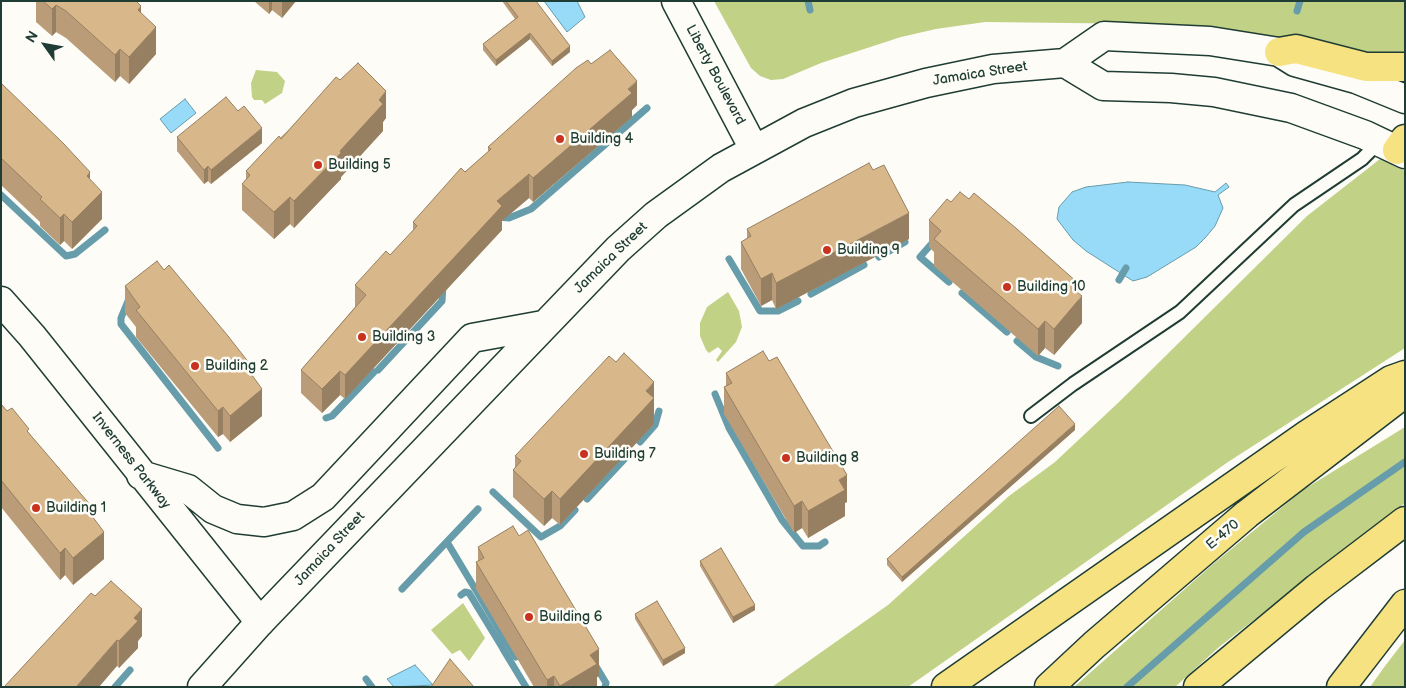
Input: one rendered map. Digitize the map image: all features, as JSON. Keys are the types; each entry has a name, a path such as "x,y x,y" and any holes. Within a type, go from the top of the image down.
{"highway":[{"path":"1280,52 1296,49 1359,66 1405,67"},
{"path":"946,687 1300,440 1391,380 1405,375"},
{"name":"E-470","path":"1049,687 1094,645 1247,514 1405,393"},
{"path":"1198,687 1318,588 1405,521"},
{"path":"1341,687 1405,604"}],"main road":[{"name":"Liberty Boulevard","path":"676,1 754,149"},
{"name":"Jamaica Street","path":"202,687 260,622 543,325 642,226 716,172 754,149 818,117 890,92 977,72 1065,63 1104,36 1210,41 1280,52 1295,62 1356,79 1405,99"},
{"path":"1065,63 1103,86 1171,88 1245,97 1311,115 1396,146"},
{"name":"Inverness Parkway","path":"1,300 32,336 260,622"},
{"path":"141,475 188,489 213,509 237,519 264,522 294,516 323,497 472,338 543,325"}],"lane":[{"path":"1031,416 1073,384 1180,312 1294,205 1362,159 1396,146"}],"green space":[{"path":"714,1 1405,1 1405,58 1392,59 1213,27 1150,24 985,22 936,29 901,37 821,63 783,79 771,80 760,76 751,68"},
{"path":"256,70 277,72 285,81 282,93 265,104 262,100 254,100 252,97 251,83"},
{"path":"1380,159 1405,171 1405,348 1228,462 908,687 772,687 888,605 1009,496 1055,462 1119,402 1307,216"},
{"path":"728,292 739,311 742,327 736,342 718,362 716,360 722,351 718,347 709,353 706,350 700,336 700,323 707,307"},
{"path":"1405,427 1405,503 1219,647 1175,687 1074,687 1212,565 1303,490"},
{"path":"463,603 485,638 469,661 460,650 452,654 431,630"},
{"path":"1405,640 1405,687 1370,687 1385,666"}],"water":[{"path":"544,1 577,1 585,17 567,32"},
{"path":"185,99 196,113 171,133 160,119"},
{"path":"1128,182 1185,185 1215,192 1226,183 1229,187 1218,195 1223,208 1215,226 1196,247 1147,277 1133,281 1086,251 1073,240 1057,219 1059,207 1072,192 1086,187"},
{"path":"415,665 433,685 394,687 387,679"}],"building":[{"path":"43,1 136,1 141,6 138,10 156,27 129,57 120,49 115,55 66,11 56,5 52,9"},
{"path":"506,1 536,1 570,46 552,61 530,33 496,60 483,44 518,17"},
{"path":"610,50 637,81 628,89 632,93 533,178 529,174 497,201 502,206 345,375 340,371 322,389 301,370 366,295 355,285 386,251 390,255 417,226 413,222 461,168 465,172 491,149 488,147 576,68 588,60 591,64"},
{"path":"358,63 386,91 379,100 383,104 340,151 341,153 294,201 290,197 274,212 242,184 250,175 246,171 279,136 281,139 336,77 340,80"},
{"path":"1,83 90,172 87,176 102,192 72,222 64,214 60,218 40,199 42,197 1,158"},
{"path":"226,97 238,111 244,106 262,128 211,170 208,166 204,170 177,137"},
{"path":"869,163 873,170 884,165 909,213 776,283 772,273 761,279 741,242 751,236 747,229"},
{"path":"960,192 969,199 974,193 1078,283 1073,289 1082,296 1054,329 1045,321 1038,329 934,239 941,231 929,220 947,199 951,202"},
{"name":"Building 2","path":"157,261 164,270 169,265 253,368 249,371 262,389 230,416 223,407 218,411 136,310 140,307 125,286"},
{"name":"Building 8","path":"763,351 769,361 777,357 847,475 839,480 845,490 808,511 802,501 794,506 724,387 732,383 726,373"},
{"name":"Building 7","path":"624,353 654,382 646,391 654,398 560,499 552,491 544,499 513,470 521,461 515,456 609,356 616,362"},
{"name":"Building 1","path":"1,404 7,411 12,408 29,429 27,431 93,508 89,512 104,532 73,558 65,548 60,553 1,480"},
{"path":"1059,406 1075,424 902,577 887,559"},
{"name":"Building 6","path":"513,526 519,536 528,530 599,649 590,655 597,664 560,686 554,676 547,680 476,562 484,558 478,547"},
{"path":"721,548 755,605 733,617 700,561"},
{"path":"111,581 142,609 134,618 138,621 119,641 117,640 76,687 4,687 91,593 95,596"},
{"path":"657,601 685,648 663,660 635,614"},
{"path":"450,659 474,687 431,687"}],"waterway":[{"path":"808,1 810,10"},
{"path":"1297,11 1300,1"},
{"path":"497,217 509,218 531,209 647,108"},
{"path":"1,195 66,256 75,254 105,230"},
{"path":"934,241 920,257 949,282"},
{"path":"879,257 905,242"},
{"path":"729,259 760,311 778,311 798,301"},
{"path":"811,294 864,265"},
{"path":"1119,280 1126,268"},
{"path":"378,370 442,301 443,286"},
{"path":"962,293 1007,332"},
{"path":"128,301 121,318 121,324 218,448"},
{"path":"1017,341 1036,357 1058,366"},
{"path":"326,418 332,416 374,372"},
{"path":"715,394 729,428 782,520 803,546 819,546 825,542"},
{"path":"640,442 655,425 659,411"},
{"path":"587,499 630,453"},
{"path":"1127,687 1304,532 1405,462"},
{"path":"493,492 541,537 560,526 575,510"},
{"path":"402,589 478,509"},
{"path":"447,542 516,657"},
{"path":"461,595 465,592 469,593 502,647"},
{"path":"503,649 526,687"},
{"path":"594,663 606,683 605,687"},
{"path":"115,687 130,670"},
{"path":"366,679 372,687"}],"place":[{"name":"Building 4","path":"560,139"},
{"name":"Building 5","path":"318,165"},
{"name":"Building 9","path":"827,250"},
{"name":"Building 10","path":"1007,287"},
{"name":"Building 3","path":"362,337"},
{"name":"Building 2","path":"195,366"},
{"name":"Building 7","path":"584,454"},
{"name":"Building 8","path":"786,458"},
{"name":"Building 1","path":"36,508"},
{"name":"Building 6","path":"529,617"}]}
